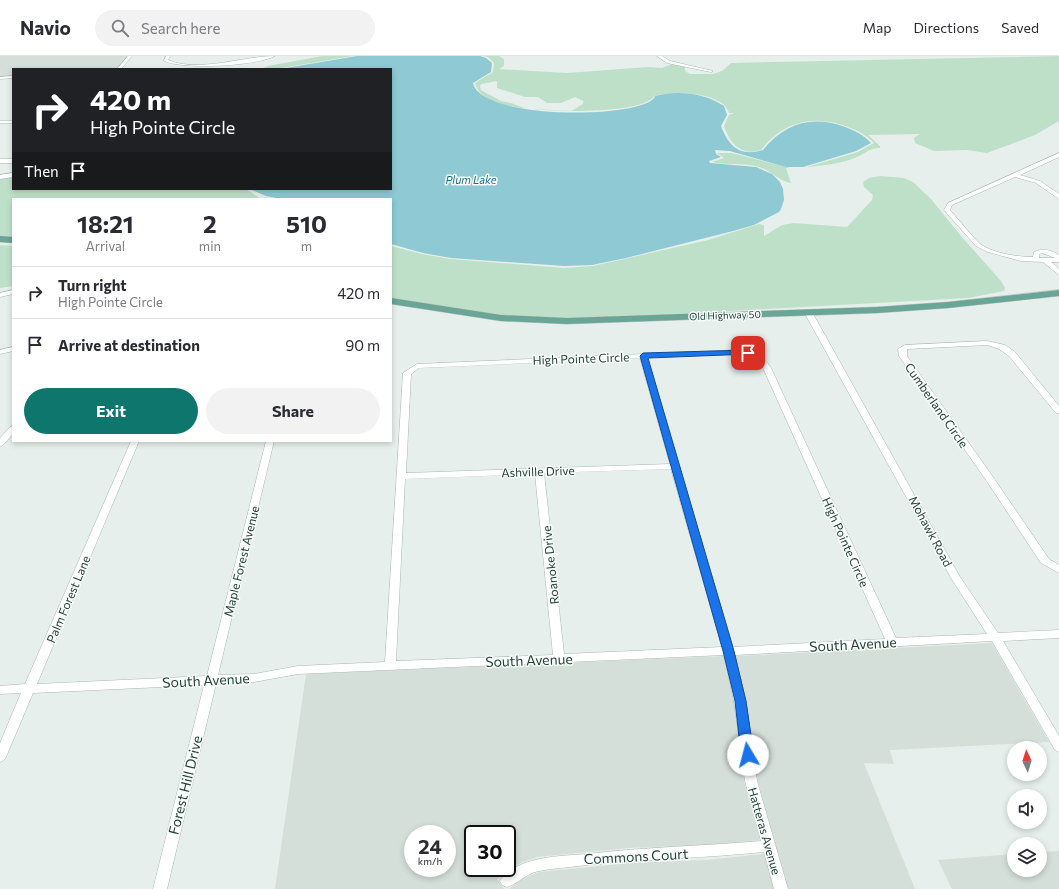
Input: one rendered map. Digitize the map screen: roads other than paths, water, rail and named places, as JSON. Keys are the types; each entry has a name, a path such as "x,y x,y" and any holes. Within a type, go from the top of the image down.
{"main road":[{"path":"0,239 12,240"},
{"name":"Old Highway 50","path":"392,301 486,318 542,321 918,307 1059,293"}],"street":[{"path":"120,68 130,56"},
{"path":"168,56 166,60 168,62 186,64 240,63 272,56"},
{"path":"659,56 669,62 711,71"},
{"path":"0,78 12,78"},
{"path":"0,122 12,122"},
{"path":"1059,155 950,204 947,210 984,248 1005,256 1046,261 1059,259"},
{"path":"0,161 12,161"},
{"path":"0,176 12,174"},
{"path":"1015,175 1038,182 1059,197"},
{"path":"1036,260 1036,253 1042,251 1048,252 1059,259"},
{"path":"1046,261 1059,273"},
{"path":"0,295 12,292"},
{"name":"Mohawk Road","path":"808,312 956,578 995,637 1059,747"},
{"name":"Cumberland Circle","path":"1059,411 1012,354 996,344 926,345 905,347 902,349 903,356 990,479 1044,561 1059,570"},
{"path":"0,352 12,349"},
{"name":"High Pointe Circle","path":"390,666 407,373 413,368 437,364 748,353 757,356 763,361 892,642"},
{"name":"Hatteras Avenue","path":"643,356 728,651 740,701 751,781 781,889"},
{"path":"0,443 12,430"},
{"name":"Palm Forest Lane","path":"0,757 135,442"},
{"name":"Maple Forest Avenue","path":"210,680 231,604 270,442"},
{"name":"Ashville Drive","path":"401,476 675,466"},
{"name":"Roanoke Drive","path":"539,471 559,659"},
{"name":"South Avenue","path":"0,690 254,678 298,670 559,659 1059,634"},
{"name":"Forest Hill Drive","path":"160,889 210,680"},
{"name":"Commons Court","path":"507,881 517,873 538,864 629,855 704,852 769,846"}],"water":[{"name":"Plum Lake","path":"357,56 480,56 486,58 492,63 491,72 473,83 483,95 504,104 532,110 596,112 625,109 645,104 655,96 664,94 691,94 708,98 724,106 727,115 721,126 732,145 742,151 755,152 763,150 780,133 800,124 810,122 833,123 845,127 859,134 871,143 856,151 803,167 786,167 730,151 715,150 716,154 721,157 709,161 710,163 756,167 772,174 780,182 783,189 784,200 779,212 754,225 733,231 592,265 564,266 451,258 423,253 392,244 392,198 276,198 266,196 252,190 392,190 392,68 286,68"}]}
